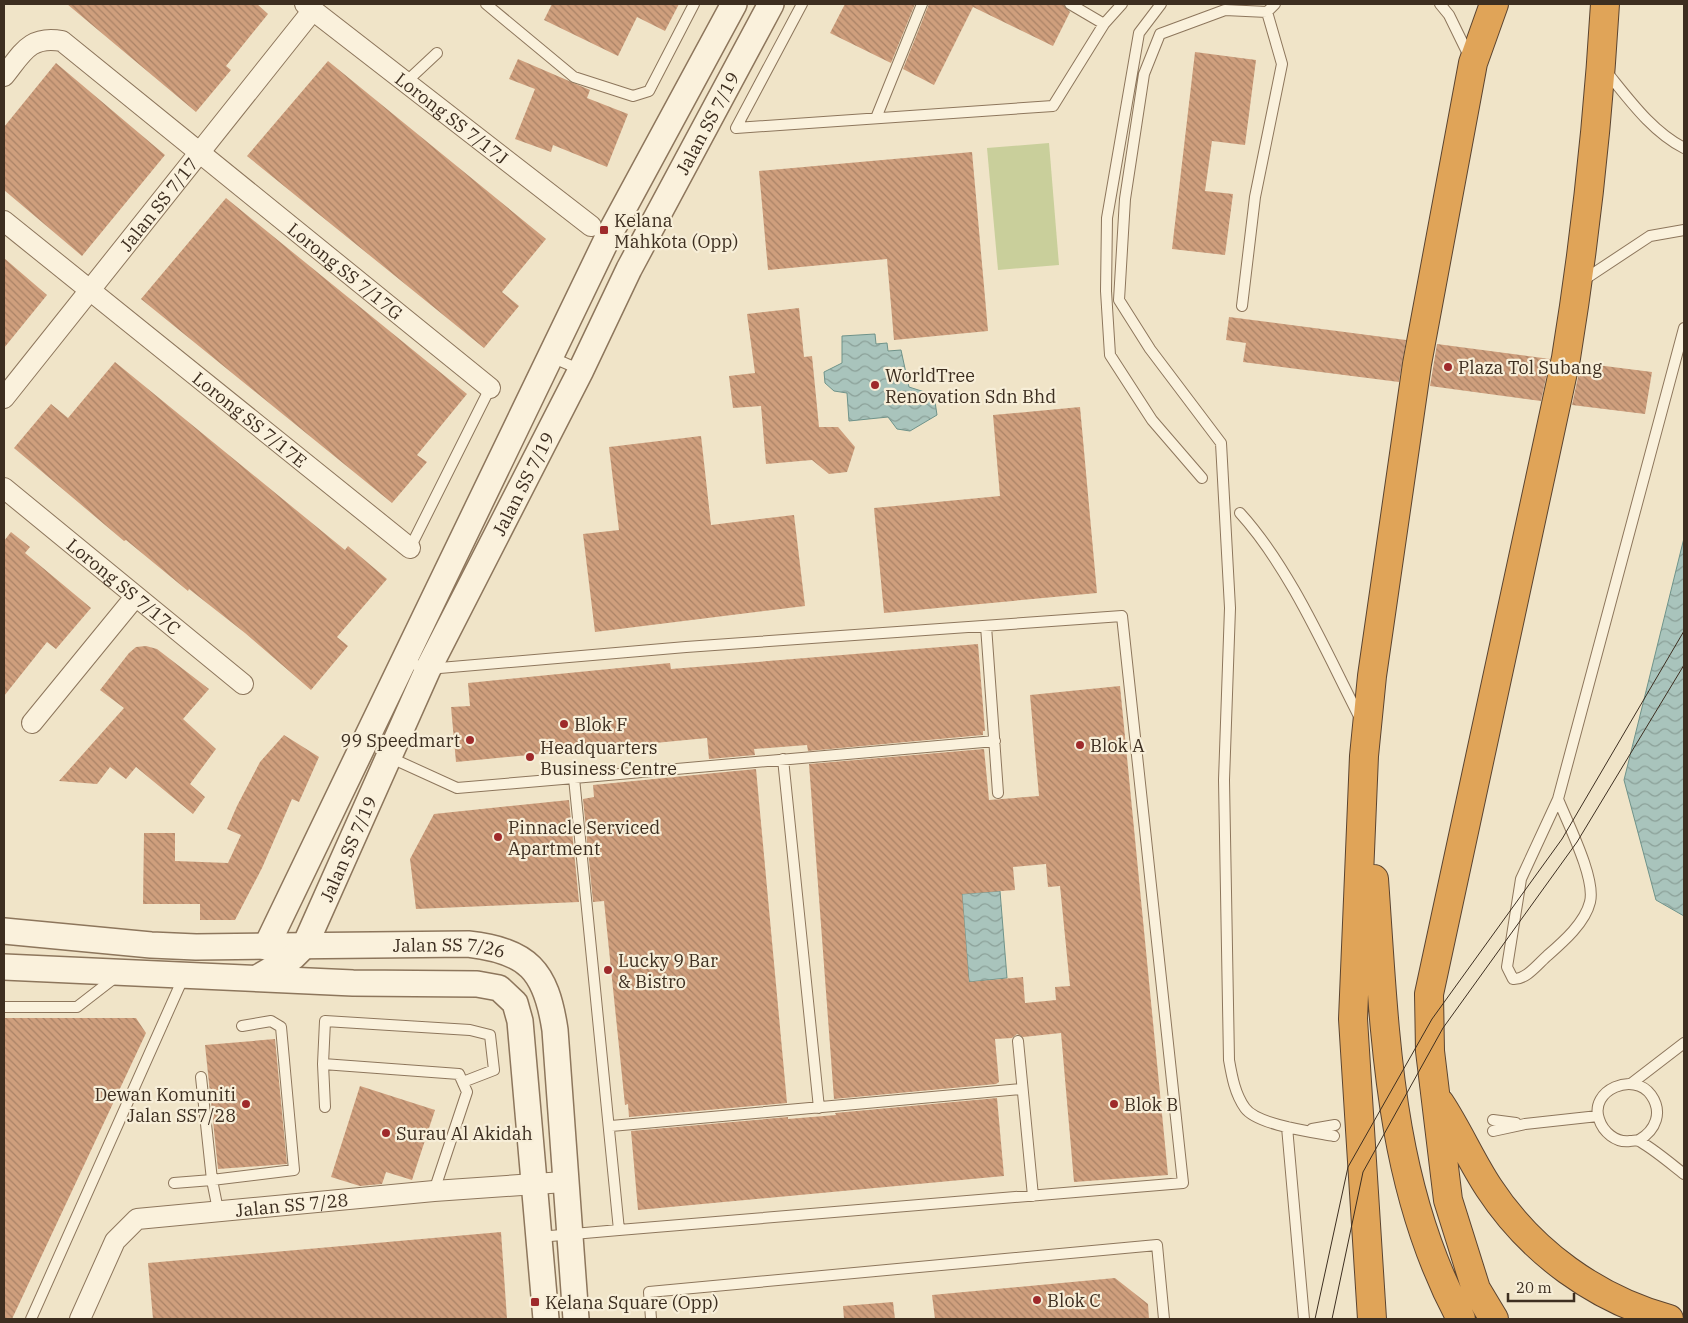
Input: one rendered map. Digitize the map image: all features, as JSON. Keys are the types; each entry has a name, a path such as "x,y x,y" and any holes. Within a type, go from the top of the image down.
{"highway":[{"path":"1372,1319 1353,1019 1365,743 1372,676 1417,364 1472,63 1494,4"},
{"path":"1494,1319 1476,1289 1448,1200 1430,1051 1429,994 1563,373 1578,283 1601,65 1605,4"},
{"path":"1601,65 1620,4"},
{"path":"1365,743 1392,1102 1413,1203 1444,1288 1461,1319"},
{"path":"1435,1095 1489,1189 1535,1243 1563,1268 1593,1288 1624,1303 1669,1319"}],"street":[{"name":"Jalan SS 7/19","path":"257,978 274,956 404,661 608,236 734,4"},
{"name":"Jalan SS 7/19","path":"274,956 306,946 388,756 428,669 581,370 629,269 771,4"},
{"name":"Lorong SS 7/17J","path":"308,7 591,226"},
{"name":"Jalan SS 7/17","path":"4,398 200,151 308,7"},
{"name":"Lorong SS 7/17G","path":"4,76 29,46 46,38 62,42 200,151 490,388"},
{"name":"Lorong SS 7/17E","path":"4,221 410,548"},
{"name":"Lorong SS 7/17C","path":"4,488 243,684"},
{"path":"32,723 135,597"},
{"path":"4,931 274,956 308,980"},
{"name":"Jalan SS 7/26","path":"306,946 468,944 497,947 520,958 539,977 550,1000 555,1030 564,1182 576,1319"},
{"name":"Jalan SS 7/26","path":"4,966 184,976 477,984 499,988 515,1003 520,1021 546,1319"},
{"name":"Jalan SS 7/28","path":"80,1319 115,1242 137,1219 434,1191 564,1182"}],"lane":[{"path":"486,4 574,77 633,96 649,92 694,4"},
{"path":"802,4 736,128 1053,106 1104,24 1122,4"},
{"path":"876,118 922,4"},
{"path":"1070,4 1104,24"},
{"path":"1161,4 1139,33 1107,218 1106,291 1110,355 1152,420 1202,478"},
{"path":"1275,4 1266,12 1226,7 1160,34 1144,74 1125,199 1120,300 1150,349 1221,443 1230,608 1224,780 1229,1060 1234,1087 1246,1110 1272,1123 1304,1130 1334,1131"},
{"path":"1440,4 1449,15 1472,63"},
{"path":"1242,306 1255,196 1282,64 1266,12"},
{"path":"406,82 437,53"},
{"path":"1601,65 1665,138 1684,148"},
{"path":"1578,283 1650,236 1684,230"},
{"path":"1558,799 1586,866 1590,901 1581,919 1563,942 1524,977 1513,979 1507,968 1521,879 1558,799 1684,328"},
{"path":"550,356 581,370"},
{"path":"410,548 490,388"},
{"path":"1240,513 1287,579 1365,743"},
{"path":"404,661 428,669 686,647 1122,616 1183,1183 539,1237"},
{"path":"986,626 998,793"},
{"path":"388,756 457,788 995,741"},
{"path":"783,759 819,1108"},
{"path":"574,778 611,1126 619,1230"},
{"path":"4,1008 77,1007 122,972"},
{"path":"32,1319 184,976"},
{"path":"174,1182 212,1180 294,1170 282,1027 271,1021 242,1026"},
{"path":"325,1107 323,1064 325,1021 470,1030 490,1036 494,1070 463,1082"},
{"path":"1018,1041 1021,1089 1033,1196"},
{"path":"1632,1083 1684,1043"},
{"path":"323,1064 459,1074 467,1092 434,1191"},
{"path":"201,1077 212,1180 218,1210"},
{"path":"1632,1083 1642,1086 1650,1093 1656,1102 1658,1112 1652,1131 1639,1140 1619,1140 1607,1134 1598,1116 1600,1103 1605,1094 1615,1086 1632,1083"},
{"path":"611,1126 1021,1089"},
{"path":"1493,1131 1524,1124 1598,1116"},
{"path":"1493,1120 1524,1124"},
{"path":"1287,1127 1304,1319"},
{"path":"1639,1140 1684,1174"},
{"path":"651,1319 649,1292 1157,1245 1164,1319"}],"green space":[{"path":"1049,143 1059,265 998,270 987,148"}],"water":[{"path":"875,334 876,344 887,343 888,351 901,350 909,387 934,395 937,415 910,431 897,429 888,417 849,421 847,393 834,391 825,383 824,372 842,363 842,336"},
{"path":"1684,538 1684,916 1656,900 1624,780"},
{"path":"1000,891 1007,978 969,982 962,894"}],"building":[{"path":"67,4 257,4 268,14 226,66 231,70 196,112"},
{"path":"552,4 679,4 665,31 637,17 618,56 544,20"},
{"path":"845,4 915,4 891,63 830,33"},
{"path":"929,4 1063,4 1070,12 1053,46 973,7 934,85 903,69"},
{"path":"1195,52 1256,60 1245,145 1212,141 1205,191 1233,194 1225,255 1172,249"},
{"path":"518,59 590,90 587,98 628,114 607,167 553,145 551,152 515,139 535,89 509,79"},
{"path":"328,61 546,239 502,292 519,306 484,348 247,156"},
{"path":"56,63 165,155 82,256 4,190 4,127"},
{"path":"972,152 988,331 894,340 887,259 768,270 759,171"},
{"path":"226,198 467,394 417,455 427,462 392,503 141,299"},
{"path":"4,258 47,295 4,348"},
{"path":"799,308 804,357 812,356 819,427 838,427 855,447 847,472 829,474 812,460 766,464 761,406 733,408 729,376 755,373 747,314"},
{"path":"1229,317 1406,340 1399,382 1243,362 1246,343 1226,340"},
{"path":"1437,344 1550,359 1541,401 1430,386"},
{"path":"115,362 345,550 348,546 387,579 337,637 348,646 311,690 245,633 189,589 188,591 126,540 124,541 14,448 51,404 68,418"},
{"path":"1581,363 1652,372 1645,414 1572,405"},
{"path":"1080,407 1097,593 884,613 874,508 1000,496 993,415"},
{"path":"701,436 711,525 794,515 805,606 595,632 583,534 619,530 609,447"},
{"path":"11,532 30,547 25,553 91,608 56,649 47,642 4,696 4,541"},
{"path":"978,644 985,731 983,731 983,735 808,751 807,745 754,749 755,755 709,759 707,738 456,762 451,707 470,706 468,683 670,663 671,669"},
{"path":"146,646 157,649 209,689 183,719 216,749 190,784 205,797 193,814 136,767 126,779 110,767 97,784 59,781 124,708 100,690 129,653 136,647"},
{"path":"1120,686 1168,1175 1074,1182 1061,1033 1023,1037 1017,1034 1012,1038 995,1039 999,1082 996,1084 834,1099 809,764 984,749 989,800 1039,796 1030,695","holes":["1046,864 1048,887 1060,886 1070,986 1055,987 1056,1000 1025,1003 1023,977 969,982 962,894 1015,890 1013,867"]},
{"path":"284,735 319,757 299,802 292,799 262,868 235,920 200,920 200,904 143,904 144,833 175,833 175,861 228,863 241,835 227,829 237,806 260,762"},
{"path":"756,769 787,1103 629,1117 628,1104 625,1105 604,901 593,902 583,799 594,797 593,785"},
{"name":"Pinnacle Serviced Apartment","path":"569,800 579,902 416,909 410,859 434,814"},
{"path":"4,1018 136,1018 146,1033 12,1319 4,1319"},
{"name":"Dewan Komuniti Jalan SS7/28","path":"275,1039 287,1164 218,1169 205,1045"},
{"name":"Surau Al Akidah","path":"360,1086 435,1110 412,1180 386,1172 382,1184 360,1186 331,1177"},
{"path":"997,1098 1004,1176 638,1210 631,1131 788,1117 788,1119 836,1115 835,1113"},
{"path":"501,1232 507,1319 153,1319 148,1263"},
{"name":"Blok C","path":"1115,1278 1148,1304 1149,1319 935,1319 932,1295"},
{"path":"893,1302 895,1319 844,1319 843,1306"}],"tram line":[{"path":"1315,1319 1348,1167 1432,1019 1562,839 1684,631"},
{"path":"1332,1319 1363,1172 1443,1028 1577,842 1684,665"}],"place":[{"name":"Kelana Mahkota (Opp)","path":"604,230"},
{"name":"Plaza Tol Subang","path":"1448,367"},
{"name":"WorldTree Renovation Sdn Bhd","path":"875,385"},
{"name":"Blok F","path":"564,724"},
{"name":"99 Speedmart","path":"470,740"},
{"name":"Blok A","path":"1080,745"},
{"name":"Headquarters Business Centre","path":"530,757"},
{"name":"Pinnacle Serviced Apartment","path":"498,837"},
{"name":"Lucky 9 Bar & Bistro","path":"608,970"},
{"name":"Dewan Komuniti Jalan SS7/28","path":"246,1104"},
{"name":"Blok B","path":"1114,1104"},
{"name":"Surau Al Akidah","path":"386,1133"},
{"name":"Blok C","path":"1037,1300"},
{"name":"Kelana Square (Opp)","path":"535,1302"}]}
